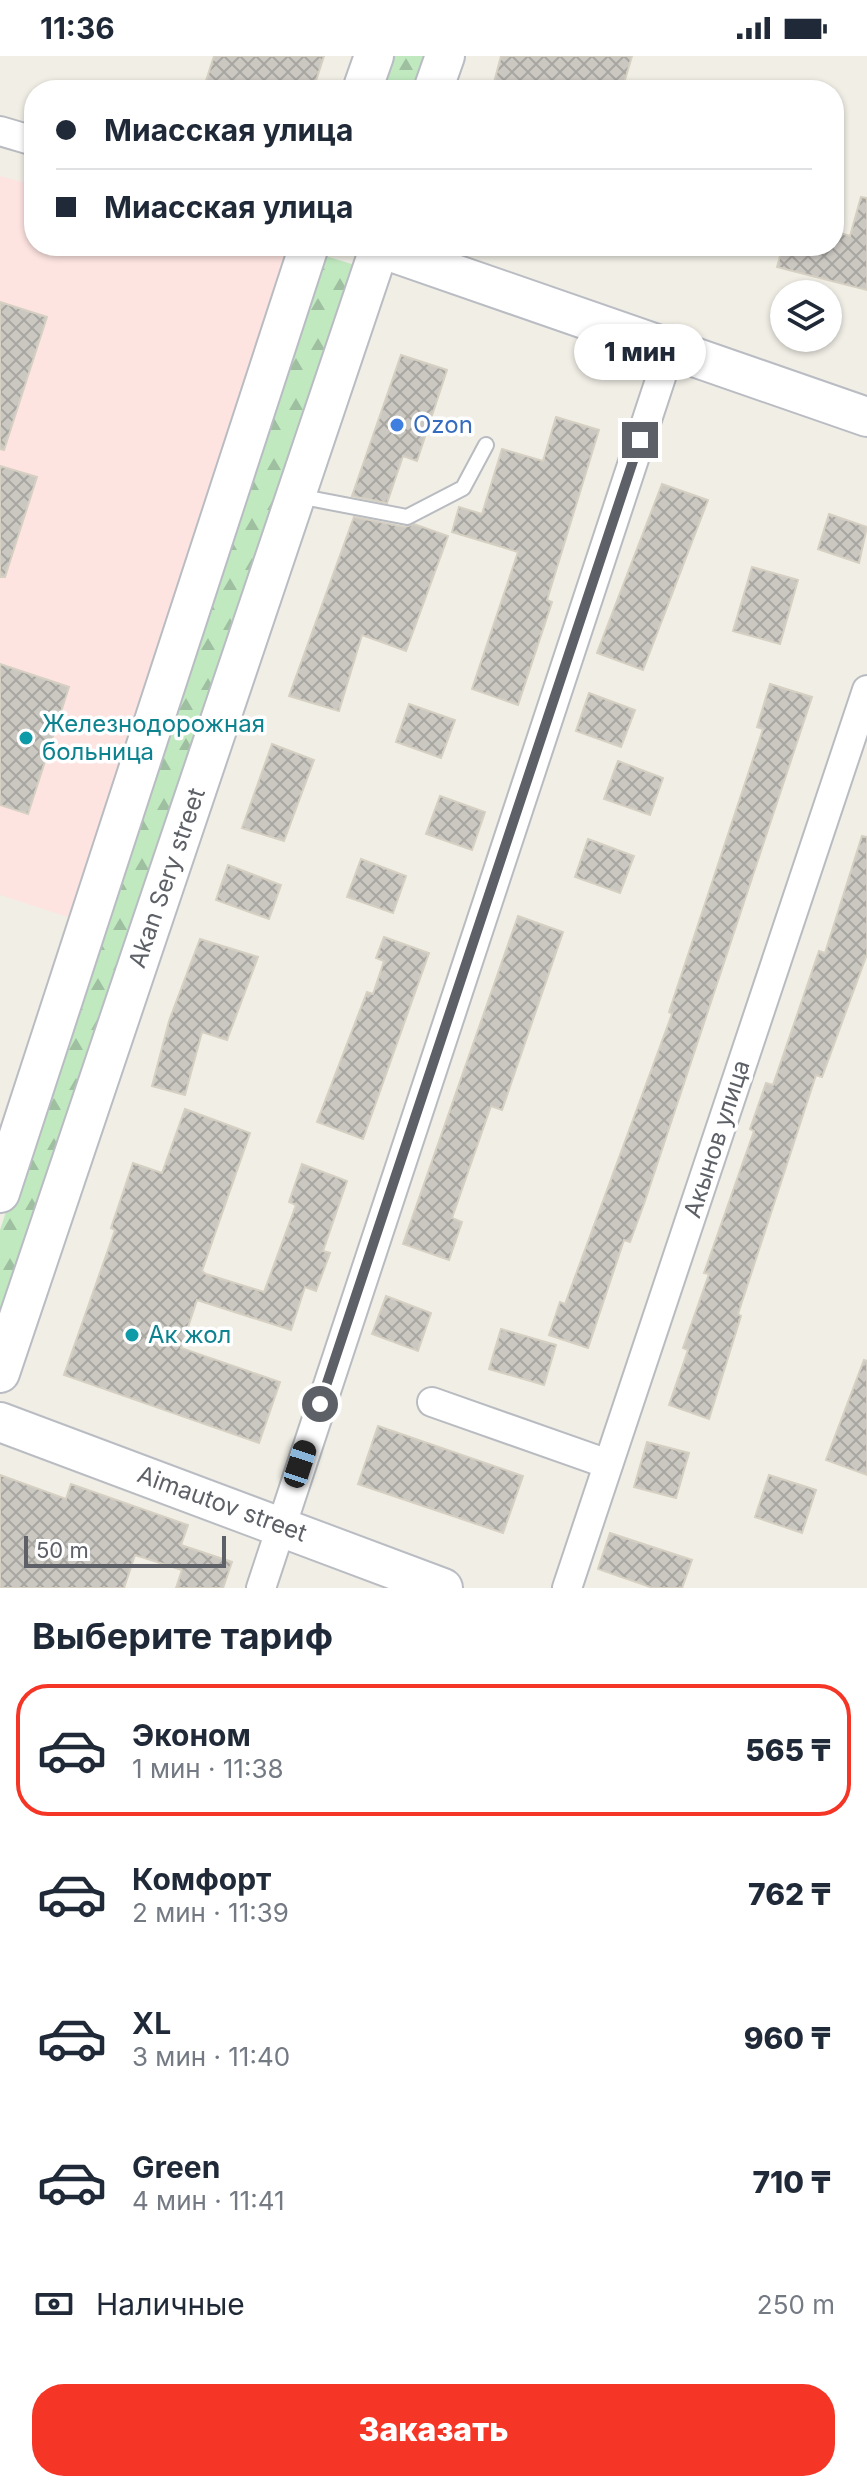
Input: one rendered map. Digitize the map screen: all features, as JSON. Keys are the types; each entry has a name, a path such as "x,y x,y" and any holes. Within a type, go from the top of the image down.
{"street":[{"path":"366,80 374,56"},
{"path":"437,80 445,56"},
{"path":"0,131 24,138"},
{"path":"0,1193 306,256"},
{"name":"Akan Sery street","path":"0,1373 375,256"},
{"path":"404,256 867,417"},
{"path":"261,1588 670,350"},
{"name":"Акынов улица","path":"567,1588 867,690"},
{"path":"432,1402 608,1464"},
{"name":"Aimautov street","path":"0,1422 280,1524 443,1588"}],"lane":[{"path":"296,496 407,517 463,488 486,445"}],"shaded area":[{"path":"0,176 24,182 24,256 287,256 71,918 0,895"}],"green space":[{"path":"390,56 435,56 427,80 382,80"},
{"path":"322,256 365,268 0,1341 0,1230"}],"building":[{"path":"214,56 324,56 316,80 206,80"},
{"path":"501,56 632,56 625,80 495,80"},
{"path":"861,197 867,198 867,290 842,284 842,280 828,280 777,267 780,256 844,256 844,234 850,236"},
{"path":"0,302 47,317 4,450 0,449"},
{"path":"401,355 447,370 417,461 403,456 387,503 352,496"},
{"path":"556,417 599,430 547,600 552,602 518,705 472,689 518,552 452,532 459,507 482,514 502,449 543,461"},
{"path":"0,466 37,477 5,577 0,577"},
{"path":"662,484 708,500 643,670 597,653"},
{"path":"829,514 867,527 859,563 818,549"},
{"path":"354,517 405,527 414,524 448,536 406,651 362,635 339,711 289,696"},
{"path":"752,567 798,580 780,644 733,631"},
{"name":"Железнодорожная больница","path":"0,664 69,687 28,814 0,805"},
{"path":"770,684 812,697 645,1201 630,1242 624,1240 588,1348 549,1335 560,1302 565,1304 672,1014 669,1012 763,729 757,727"},
{"path":"589,693 635,710 621,747 576,731"},
{"path":"409,704 455,720 441,758 396,742"},
{"path":"272,744 314,760 284,841 242,828"},
{"path":"618,761 663,778 650,815 604,799"},
{"path":"440,796 485,812 472,850 426,834"},
{"path":"862,836 867,837 867,954 822,1077 816,1075 738,1314 741,1316 709,1419 669,1405 688,1350 683,1348 709,1274 704,1273 754,1131 750,1129 766,1083 773,1085 819,951 825,953"},
{"path":"588,839 634,856 620,893 575,877"},
{"path":"361,859 406,876 393,913 347,897"},
{"path":"228,865 281,885 269,919 216,900"},
{"path":"518,916 563,932 502,1110 491,1106 452,1218 462,1222 449,1260 403,1244"},
{"path":"384,937 429,953 363,1139 317,1122 367,992 373,994 384,961 376,958"},
{"path":"200,939 258,957 227,1040 202,1032 185,1095 152,1086 169,1021"},
{"path":"185,1109 250,1133 202,1271 206,1274 264,1292 296,1205 289,1202 302,1164 347,1181 323,1251 330,1253 316,1291 305,1287 291,1330 197,1300 181,1348 280,1382 259,1443 64,1375 115,1230 111,1228 133,1163 162,1173"},
{"path":"386,1296 431,1313 418,1351 372,1334"},
{"path":"501,1329 556,1345 544,1385 489,1369"},
{"path":"864,1360 867,1361 867,1475 826,1460"},
{"path":"378,1426 523,1476 503,1533 358,1484"},
{"path":"647,1442 689,1453 676,1498 634,1487"},
{"path":"0,1475 66,1499 71,1484 188,1525 181,1545 232,1562 223,1588 176,1588 182,1570 135,1555 124,1588 0,1588"},
{"path":"769,1475 816,1490 802,1533 755,1517"},
{"path":"610,1533 692,1560 682,1588 653,1588 598,1569"}],"place":[{"name":"Ozon","path":"397,425"},
{"name":"Железнодорожная больница","path":"26,738"},
{"name":"Ак жол","path":"132,1335"}],"route":[{"path":"320,1404 640,440"}]}
